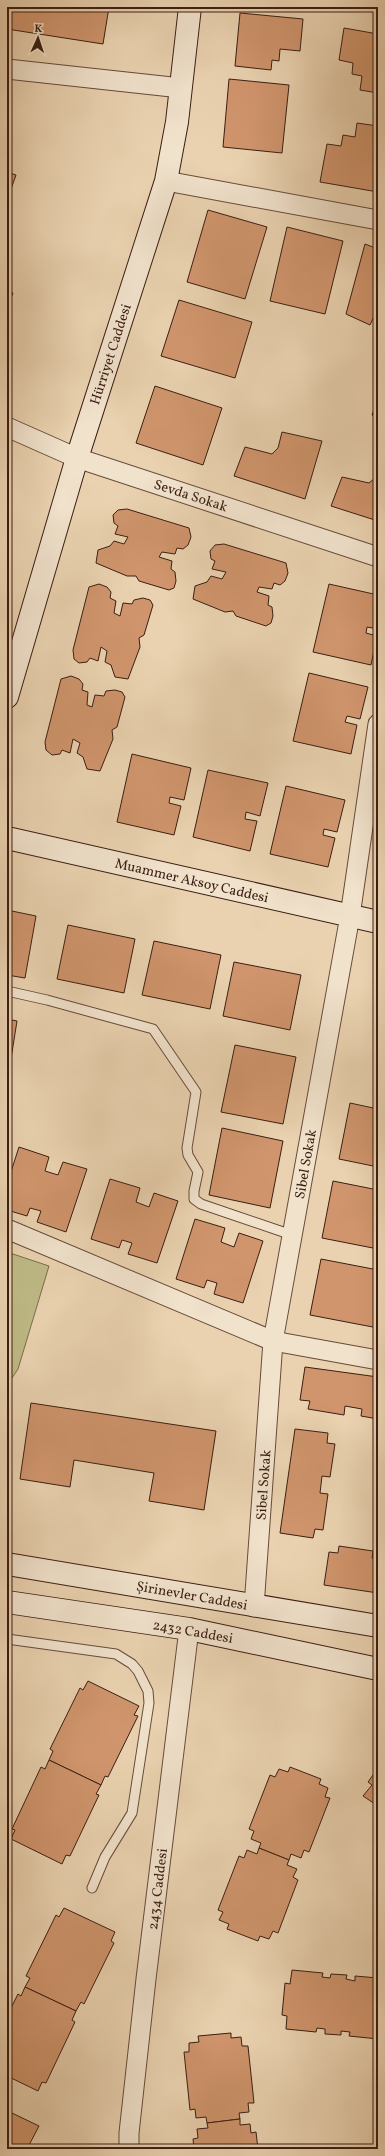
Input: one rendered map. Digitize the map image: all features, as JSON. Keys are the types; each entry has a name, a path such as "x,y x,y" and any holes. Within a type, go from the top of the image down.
{"street":[{"name":"Hürriyet Caddesi","path":"7,697 76,458 166,181 177,122 190,7"},
{"path":"7,69 181,88"},
{"path":"166,181 378,220"},
{"name":"Sevda Sokak","path":"7,426 76,458 378,557"},
{"name":"Sibel Sokak","path":"254,1607 273,1341 350,916 378,724"},
{"name":"Muammer Aksoy Caddesi","path":"7,838 378,922"},
{"path":"7,1229 273,1341 378,1360"},
{"name":"Şirinevler Caddesi","path":"7,1564 197,1594 254,1607 378,1626"},
{"name":"2432 Caddesi","path":"7,1602 189,1629 378,1668"},
{"name":"2434 Caddesi","path":"129,2149 129,2133 146,1979 189,1629"}],"lane":[{"path":"7,991 47,1000 153,1029 196,1092 187,1148 188,1155 198,1172 194,1199 200,1204 292,1234"},
{"path":"7,1639 116,1654 132,1664 138,1671 148,1691 149,1703 132,1813 105,1857 92,1888"}],"shaded area":[{"path":"7,1252 49,1266 18,1369 10,1381 7,1380"}],"building":[{"path":"7,7 109,7 103,44 7,29"},
{"path":"240,13 303,19 300,51 280,49 279,61 272,60 271,70 235,66"},
{"path":"344,28 378,34 378,93 360,90 362,76 352,74 353,63 339,60"},
{"path":"229,79 289,85 282,153 223,147"},
{"path":"357,123 378,126 378,192 320,182 327,144 341,146 343,135 355,137"},
{"path":"7,172 16,175 7,200"},
{"path":"208,210 267,227 245,299 187,282"},
{"path":"287,227 343,241 325,314 270,301"},
{"path":"365,244 378,249 378,308 370,325 346,314"},
{"path":"7,291 13,293 7,309"},
{"path":"179,300 252,322 235,378 161,356"},
{"path":"155,386 222,408 203,465 136,443"},
{"path":"378,397 378,417 372,415"},
{"path":"282,432 322,441 305,499 234,476 245,447 272,454 278,448"},
{"path":"378,466 378,521 331,506 342,477 369,483 375,478"},
{"path":"127,509 189,528 191,537 188,545 183,549 177,548 175,554 162,552 159,557 172,561 171,569 175,572 176,581 174,588 169,590 139,581 136,576 127,576 96,563 98,550 110,546 114,541 124,544 128,537 115,534 118,526 114,523 113,515 118,510"},
{"path":"224,544 286,563 288,573 285,581 280,585 274,583 272,589 259,587 257,592 269,596 268,605 272,607 273,616 271,623 266,626 236,616 233,611 225,612 193,599 195,586 207,582 211,576 222,579 226,572 212,569 215,561 211,559 210,551 215,545"},
{"path":"99,584 107,587 111,592 110,598 116,601 114,613 120,616 123,603 132,604 134,600 143,598 150,600 153,605 144,635 139,638 140,647 128,679 115,677 111,665 105,662 107,651 101,647 98,661 90,658 87,662 79,663 74,659 73,650 89,587"},
{"path":"329,584 378,595 378,629 367,627 366,633 377,636 371,665 313,652"},
{"path":"309,673 368,687 360,719 347,716 345,722 357,725 351,754 293,741"},
{"path":"71,676 79,679 83,684 82,690 88,692 87,705 92,707 95,695 104,696 106,691 115,690 122,692 125,697 117,727 112,730 113,739 100,771 87,769 83,757 77,753 80,743 73,739 70,753 62,750 60,754 52,755 46,750 45,742 61,679"},
{"path":"132,754 191,768 184,800 170,797 169,803 181,806 174,835 117,822"},
{"path":"208,770 268,783 260,816 246,812 245,819 257,821 250,851 193,837"},
{"path":"286,786 345,800 337,832 324,829 323,835 335,838 328,867 270,854"},
{"path":"7,910 36,916 25,978 7,975"},
{"path":"68,925 135,939 124,993 57,979"},
{"path":"154,941 221,955 210,1009 142,995"},
{"path":"234,962 301,975 290,1030 223,1016"},
{"path":"7,1019 17,1021 7,1084"},
{"path":"235,1045 296,1057 283,1124 221,1112"},
{"path":"350,1103 378,1109 378,1167 339,1159"},
{"path":"222,1128 283,1141 270,1208 209,1195"},
{"path":"19,1147 49,1157 45,1171 58,1175 63,1162 87,1169 66,1232 37,1222 41,1211 30,1208 27,1216 7,1210 7,1184"},
{"path":"110,1179 140,1188 136,1202 149,1207 154,1193 178,1201 157,1263 128,1254 132,1243 122,1240 119,1248 91,1239"},
{"path":"333,1181 378,1190 378,1249 322,1238"},
{"path":"195,1219 225,1228 221,1242 234,1247 239,1233 263,1241 243,1303 214,1294 217,1283 207,1280 204,1288 176,1279"},
{"path":"321,1259 378,1270 378,1328 310,1315"},
{"path":"305,1367 378,1377 378,1419 361,1416 362,1409 345,1406 344,1415 308,1409 310,1401 300,1400"},
{"path":"31,1403 216,1431 204,1510 149,1501 154,1473 74,1460 70,1487 20,1479"},
{"path":"295,1429 328,1433 327,1443 335,1444 330,1477 322,1476 320,1493 328,1494 323,1530 315,1529 313,1538 280,1533"},
{"path":"339,1546 373,1551 372,1558 378,1559 378,1593 324,1585 329,1552 338,1553"},
{"path":"88,1681 139,1706 134,1715 138,1716 108,1777 105,1776 101,1785 49,1760 53,1751 50,1749 80,1688 83,1690"},
{"path":"49,1760 101,1785 96,1794 99,1795 70,1856 66,1855 62,1864 11,1839 15,1830 12,1829 41,1767 45,1769"},
{"path":"290,1767 321,1779 319,1784 328,1788 325,1797 330,1798 309,1852 304,1850 301,1858 291,1854 289,1860 259,1848 261,1843 251,1839 254,1831 249,1829 270,1775 275,1777 279,1769 288,1772"},
{"path":"378,1768 378,1806 363,1796 372,1785 368,1782"},
{"path":"259,1848 289,1860 287,1865 297,1869 293,1877 298,1880 278,1933 273,1931 269,1939 260,1936 258,1941 227,1929 229,1924 219,1920 223,1912 218,1910 239,1856 244,1858 247,1850 257,1854"},
{"path":"64,1908 115,1932 111,1941 114,1943 84,2004 81,2002 76,2011 25,1987 30,1978 26,1976 56,1915 59,1917"},
{"path":"292,1970 323,1973 322,1977 330,1978 331,1974 347,1975 346,1979 355,1981 355,1976 378,1978 378,2039 349,2036 350,2032 341,2031 341,2035 325,2034 325,2029 317,2028 316,2032 286,2029 287,2016 282,2015 285,1983 290,1984"},
{"path":"25,1987 76,2011 72,2020 75,2022 46,2083 42,2082 38,2091 7,2076 7,2016 18,1994 21,1996"},
{"path":"231,2033 231,2038 241,2037 242,2046 248,2046 254,2103 248,2103 249,2112 239,2113 240,2119 207,2123 206,2117 196,2118 195,2109 190,2110 184,2052 189,2052 189,2043 199,2042 198,2036"},
{"path":"12,2113 39,2126 27,2149 7,2149 7,2123"},
{"path":"240,2119 240,2125 250,2124 251,2133 256,2132 258,2149 194,2149 193,2139 198,2138 197,2129 208,2128 207,2123"}]}
